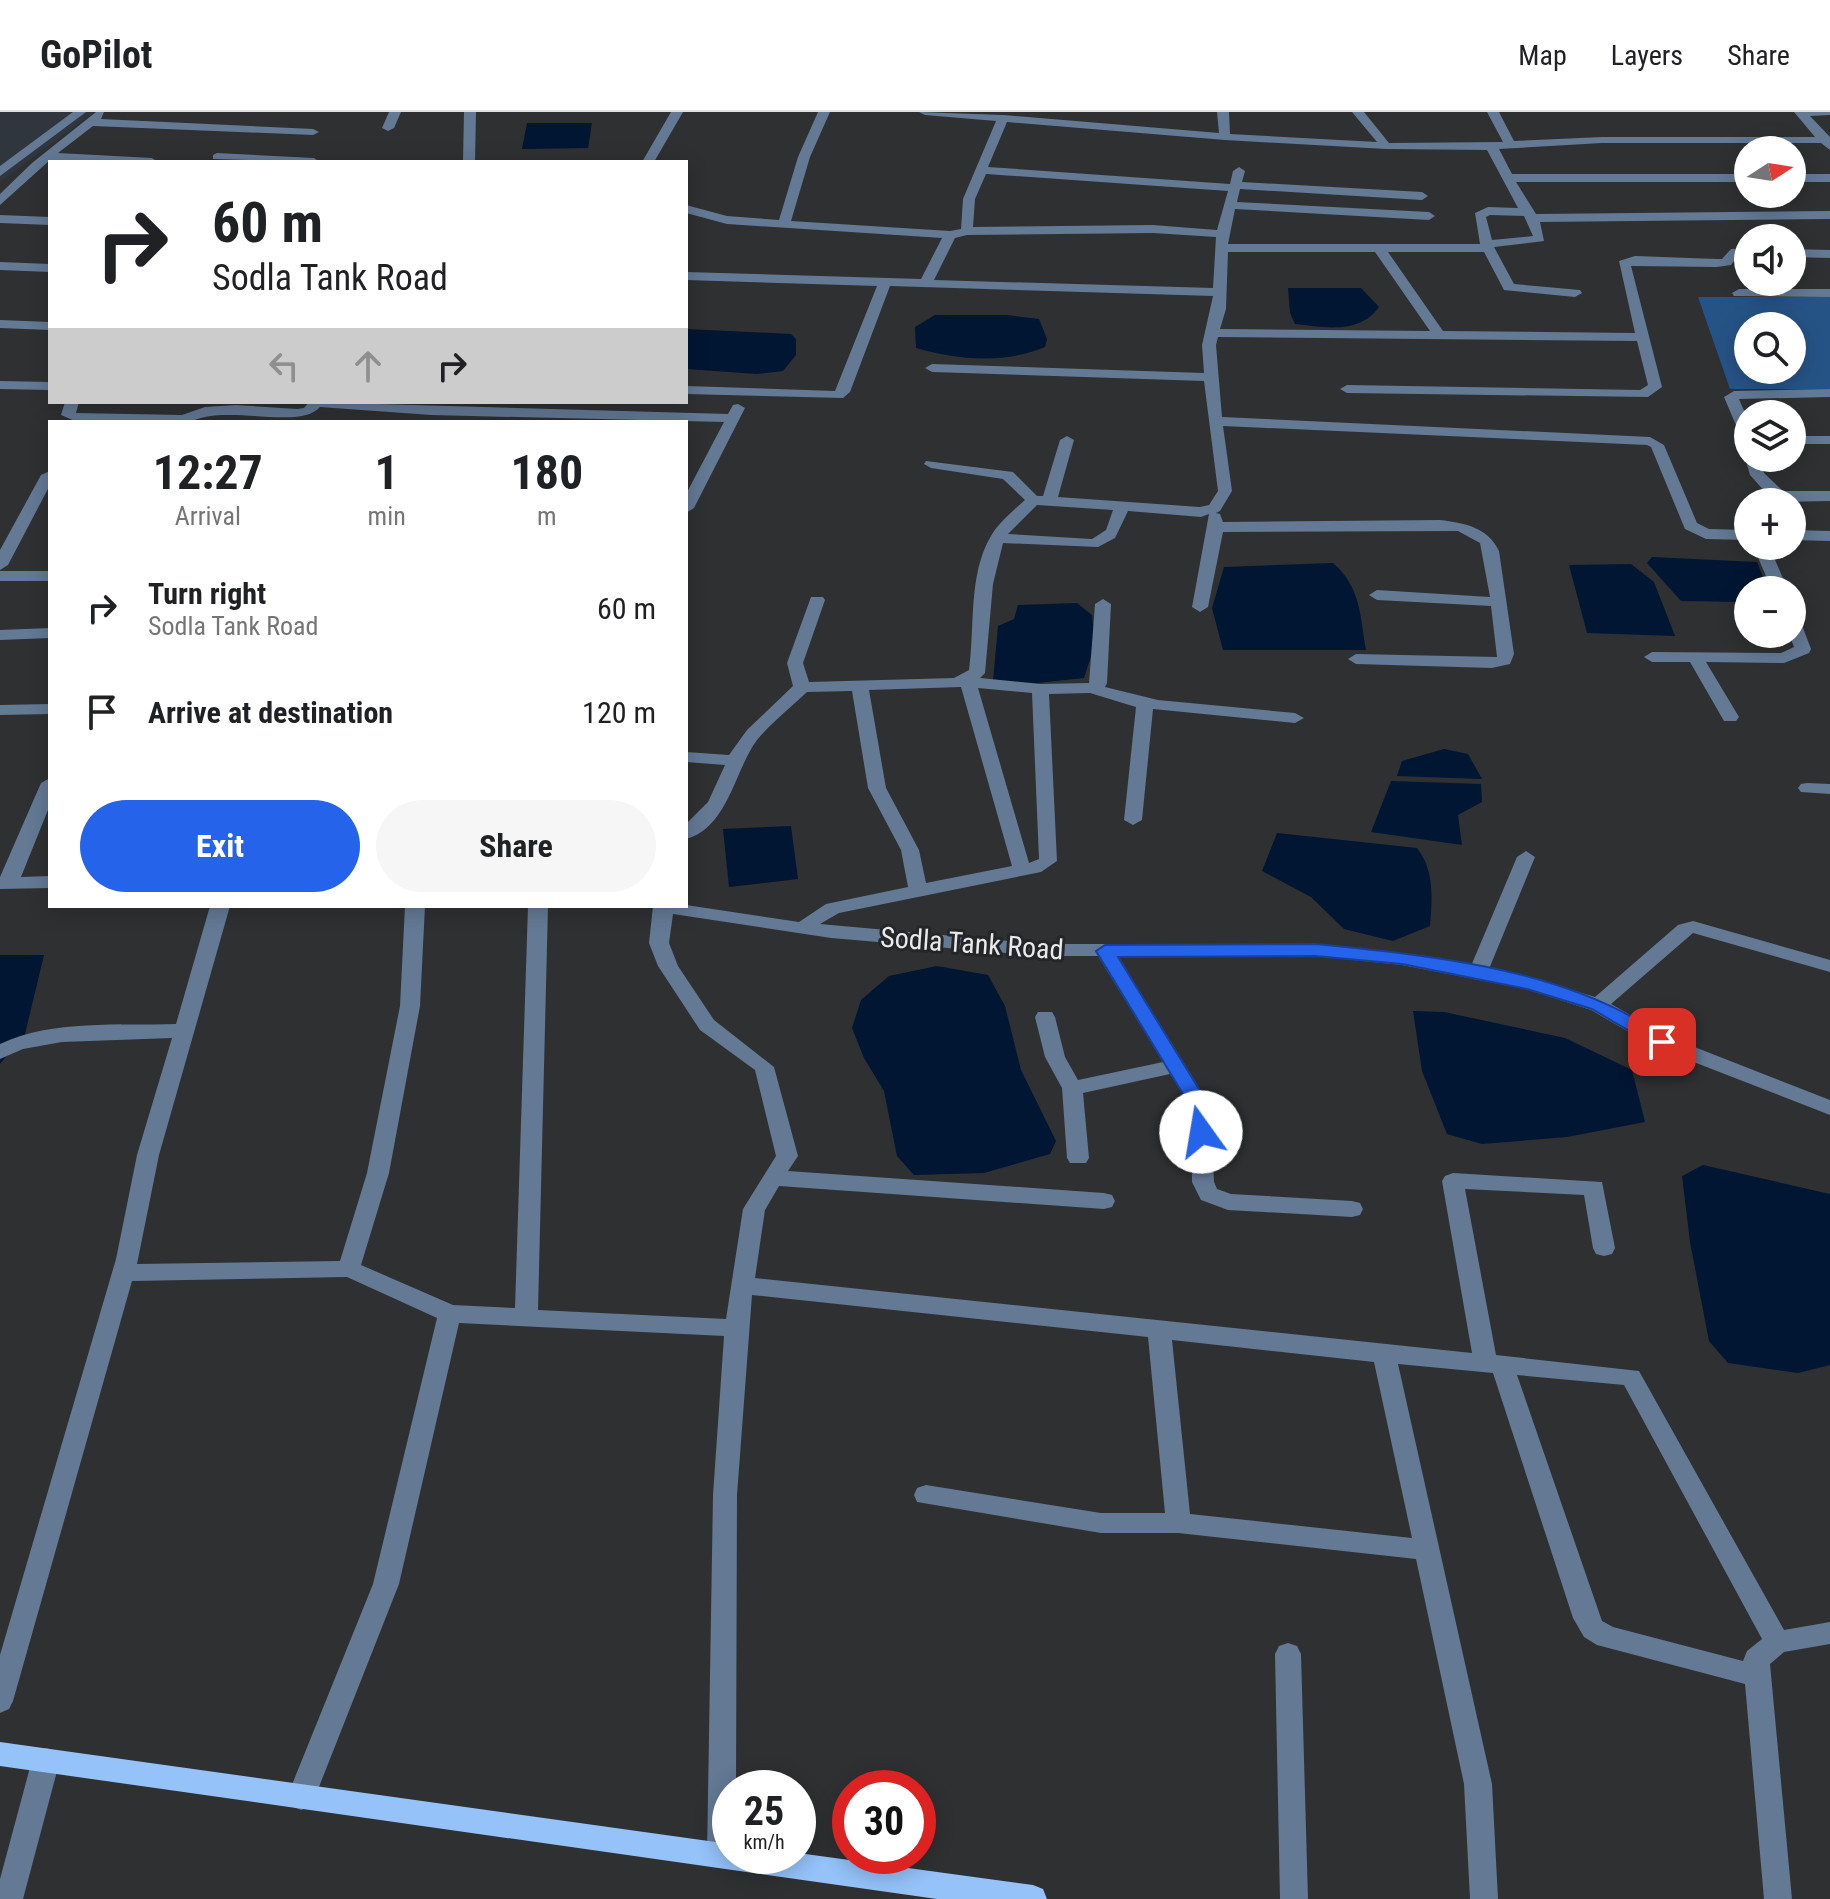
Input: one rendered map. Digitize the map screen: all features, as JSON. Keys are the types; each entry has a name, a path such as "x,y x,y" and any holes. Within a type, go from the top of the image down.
{"main road":[{"path":"0,1754 712,1854"},
{"path":"816,1873 906,1890 1033,1899"}],"street":[{"path":"0,172 80,112"},
{"path":"1,198 103,112"},
{"path":"388,128 395,112"},
{"path":"469,160 470,140 466,124 470,112"},
{"path":"649,160 677,112"},
{"path":"784,225 804,157 824,112"},
{"path":"925,112 1225,137 1386,146 1491,146 1602,140 1828,142"},
{"path":"1124,128 1128,112"},
{"path":"1223,112 1225,137"},
{"path":"1358,112 1386,146"},
{"path":"1493,112 1510,145"},
{"path":"1801,113 1830,112"},
{"path":"1801,113 1828,142"},
{"path":"967,231 969,199 1003,118"},
{"path":"90,122 302,160"},
{"path":"225,147 313,132"},
{"path":"688,210 727,220 950,235 967,231 1153,229 1222,241 1380,250 1487,246 1538,240 1540,238 1531,215 1491,146"},
{"path":"48,156 117,160"},
{"path":"982,170 1236,181 1422,196"},
{"path":"1510,178 1734,178"},
{"path":"1806,178 1830,178"},
{"path":"1200,607 1216,527 1215,508 1225,491 1209,345 1219,292 1222,241 1236,181"},
{"path":"1230,205 1429,216"},
{"path":"1575,293 1509,287 1479,226 1481,212 1531,215 1830,215"},
{"path":"0,219 48,221"},
{"path":"926,282 950,235"},
{"path":"1380,250 1439,335"},
{"path":"1347,389 1643,394 1655,387 1624,264 1627,261 1717,263 1726,262 1734,253"},
{"path":"1806,253 1830,254"},
{"path":"0,266 48,268"},
{"path":"688,276 1219,292"},
{"path":"688,390 825,396 843,392 885,281"},
{"path":"1806,293 1830,293"},
{"path":"0,324 48,326"},
{"path":"1212,333 1642,337"},
{"path":"932,368 1212,377"},
{"path":"0,385 48,386"},
{"path":"688,504 735,418 743,393"},
{"path":"1734,404 1731,397 1734,395 1830,393"},
{"path":"71,404 68,415 75,417 154,420"},
{"path":"183,420 200,411 297,413 309,411 315,404"},
{"path":"342,404 431,411 735,418"},
{"path":"1215,421 1642,439 1657,445 1690,526 1706,534 1734,535"},
{"path":"968,680 977,673 982,644 984,585 997,538 1041,501 1067,440"},
{"path":"1806,440 1830,440"},
{"path":"931,464 1008,475 1041,501 1201,512 1215,508"},
{"path":"1756,472 1770,488"},
{"path":"1,559 48,475"},
{"path":"1806,497 1830,496"},
{"path":"997,538 1093,544 1107,541 1122,507"},
{"path":"27,513 48,513"},
{"path":"1216,527 1461,527 1486,540 1491,551 1506,654 1504,660 1492,663 1356,659"},
{"path":"1806,533 1830,536"},
{"path":"0,576 48,576"},
{"path":"1377,595 1497,602"},
{"path":"802,687 795,663 817,600"},
{"path":"1093,688 1099,683 1103,604"},
{"path":"0,635 48,633"},
{"path":"1652,657 1784,658 1803,648"},
{"path":"1695,657 1730,717"},
{"path":"968,680 1022,869"},
{"path":"688,831 709,814 753,734 802,687 957,683 968,680 1040,689 1093,688 1110,697 1295,718"},
{"path":"860,685 877,788 910,850 918,891"},
{"path":"804,928 833,908 1041,866 1050,856 1040,689"},
{"path":"1133,820 1145,702"},
{"path":"0,710 48,709"},
{"path":"688,757 737,761"},
{"path":"48,787 5,882 48,882"},
{"path":"1807,788 1830,789"},
{"path":"1478,973 1526,857"},
{"path":"0,1701 123,1273 148,1155 219,908"},
{"path":"349,1269 378,1173 410,1006 415,908"},
{"path":"526,1316 538,908"},
{"path":"664,908 659,943 668,966 707,1025 764,1067 787,1156 754,1209 736,1328 725,1495 722,1770"},
{"name":"Sodla Tank Road","path":"671,908 804,928 956,944 1105,951 1315,950 1402,959 1529,983 1598,1005 1662,1042 1830,1108"},
{"path":"1598,1005 1685,929 1693,927 1830,966"},
{"path":"1105,951 1201,1107 1203,1182 1209,1194 1228,1202 1352,1209"},
{"path":"1045,1017 1055,1057 1072,1088 1078,1158"},
{"path":"0,1052 10,1045 52,1037 185,1031"},
{"path":"1072,1088 1176,1066"},
{"path":"774,1178 1104,1201"},
{"path":"1604,1248 1594,1188 1453,1181 1494,1364 1586,1618 1593,1629 1606,1637 1758,1676"},
{"path":"123,1273 349,1269 450,1314 736,1328"},
{"path":"742,1285 1384,1354 1631,1377 1777,1642"},
{"path":"301,1797 386,1584 450,1314"},
{"path":"1159,1330 1178,1523"},
{"path":"1384,1354 1478,1784 1484,1899"},
{"path":"926,1495 1101,1523 1178,1523 1426,1550"},
{"path":"1778,1899 1756,1659 1777,1642 1830,1633"},
{"path":"1288,1654 1294,1899"},
{"path":"9,1899 46,1760"}],"shaded area":[{"path":"0,112 94,112 0,182"},
{"path":"527,123 592,123 588,148 522,149"},
{"path":"1288,288 1361,288 1379,307 1362,322 1351,325 1295,324 1290,313"},
{"path":"1698,297 1830,297 1830,389 1730,389"},
{"path":"935,315 1007,315 1039,319 1047,339 1045,347 997,358 964,357 916,348 915,327"},
{"path":"688,329 791,334 796,339 796,355 783,371 757,374 688,369"},
{"path":"1652,557 1757,562 1762,576 1734,576 1734,602 1681,601 1647,563"},
{"path":"1333,563 1354,592 1366,650 1223,650 1212,608 1224,567"},
{"path":"1631,564 1654,582 1675,636 1587,633 1569,565"},
{"path":"1077,603 1092,615 1095,644 1084,678 1037,683 993,681 998,626 1014,619 1018,605"},
{"path":"1444,749 1468,754 1482,779 1397,776 1402,761"},
{"path":"1391,781 1481,784 1482,802 1458,815 1462,845 1371,832"},
{"path":"791,826 798,879 729,887 723,829"},
{"path":"1277,833 1417,848 1430,876 1430,926 1393,941 1344,929 1311,897 1262,871"},
{"path":"0,955 44,955 25,1034 0,1064"},
{"path":"937,966 988,975 1005,1006 1021,1070 1056,1141 1050,1154 984,1173 914,1175 897,1156 884,1091 864,1058 852,1028 861,1000 889,976"},
{"path":"1413,1011 1444,1012 1565,1038 1632,1070 1645,1122 1567,1137 1482,1144 1447,1134 1422,1071"},
{"path":"1703,1165 1830,1194 1830,1365 1798,1373 1728,1363 1709,1341 1690,1242 1682,1176"}],"route":[{"path":"1201,1132 1201,1107 1105,951 1315,950 1402,959 1529,983 1598,1005 1662,1042"}]}
